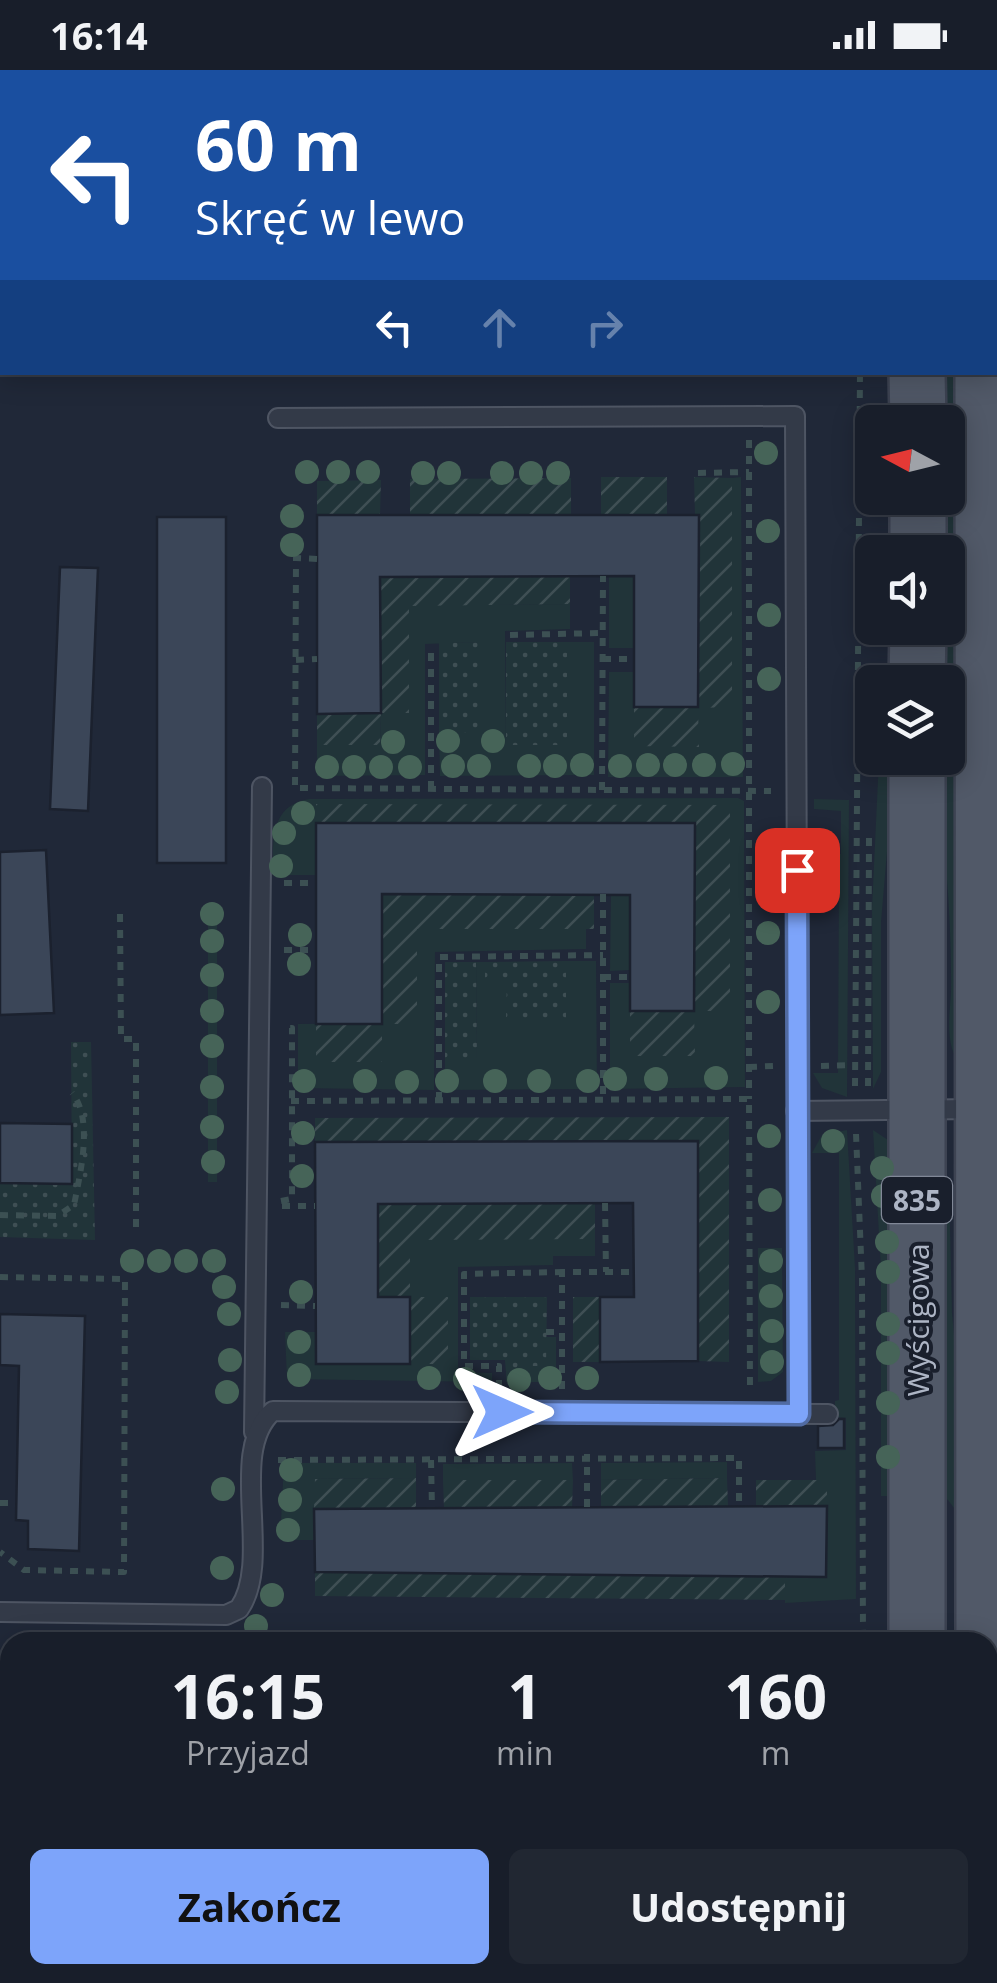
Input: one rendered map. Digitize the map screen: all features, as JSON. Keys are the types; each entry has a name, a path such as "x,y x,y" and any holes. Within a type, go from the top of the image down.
{"main road":[{"path":"901,405 916,375"},
{"name":"835","path":"983,375 991,1109 984,1632"},
{"name":"Wyścigowa","path":"893,775 880,1109 916,1632"}],"lane":[{"path":"278,418 795,416 799,1414"},
{"path":"0,1612 226,1615 239,1608 250,1572 254,1452 262,786"},
{"path":"796,1111 991,1109"},
{"path":"254,1452 259,1428 273,1411 828,1414"}],"path":[{"path":"860,375 880,1109 862,1279 863,1632"},
{"path":"733,1389 750,1389 749,417"},
{"path":"698,473 749,472"},
{"path":"317,559 296,558 296,788 797,791"},
{"path":"602,790 603,576"},
{"path":"510,635 603,633"},
{"path":"431,790 432,646"},
{"path":"296,660 317,659"},
{"path":"603,659 634,659"},
{"path":"870,816 865,940 880,1109"},
{"path":"603,894 604,1100"},
{"path":"120,914 121,1040 136,1040 136,1235"},
{"path":"283,950 316,950"},
{"path":"439,1100 440,957 603,955"},
{"path":"603,976 630,976"},
{"path":"0,1215 57,1216 74,1205 82,1125 79,1101 72,1093"},
{"path":"280,1221 280,1200 292,1200 292,1102 750,1099"},
{"path":"605,1203 606,1272"},
{"path":"280,1206 316,1206"},
{"path":"562,1272 562,1390"},
{"path":"499,1390 499,1366 464,1366 464,1274 634,1272"},
{"path":"0,1277 126,1279 124,1572 24,1570 0,1552"},
{"path":"280,1288 280,1322"},
{"path":"280,1305 316,1306"},
{"path":"546,1332 562,1332"},
{"path":"482,1390 515,1390"},
{"path":"546,1390 574,1390"},
{"path":"587,1454 587,1507"},
{"path":"277,1460 738,1458 739,1506"},
{"path":"432,1460 432,1508"},
{"path":"0,1503 16,1503"}],"green space":[{"path":"932,375 962,375 962,405 933,405"},
{"path":"601,477 667,477 667,514 601,515"},
{"path":"694,477 732,478 732,707 698,708 699,747 634,746 634,707 698,707 699,515 695,515"},
{"path":"741,477 743,777 608,777 609,672 634,672 634,746 698,707 732,707 732,478"},
{"path":"571,478 571,515 410,516 410,479"},
{"path":"381,480 380,515 317,515 317,481"},
{"path":"933,515 961,515 961,535 933,535"},
{"path":"570,576 570,604 409,606 409,713 381,713 380,577"},
{"path":"609,576 634,576 634,648 609,648"},
{"path":"570,604 570,629 505,631 506,744 567,745 567,642 594,642 594,775 440,776 439,733 480,733 479,642 425,644 425,775 317,776 317,745 380,745 381,713 409,713 408,605"},
{"path":"480,642 480,733 439,733 439,643"},
{"path":"506,642 567,642 567,745 506,745"},
{"path":"933,645 960,645 960,665 933,665"},
{"path":"381,713 380,745 317,745 317,714"},
{"path":"878,775 894,775 881,922 881,1072 873,1089 872,908"},
{"path":"936,775 960,775 958,1060 950,1037 951,962"},
{"path":"309,799 744,801 745,1087 610,1089 610,983 630,983 631,1011 694,1011 694,823 317,823 316,875 273,875 274,838 280,817 286,809"},
{"path":"814,799 849,800 847,1097 822,1088 813,1073 838,1073 839,881 813,880 813,854 841,854 841,811 814,809"},
{"path":"316,804 730,805 730,1011 694,1011 694,823 316,823"},
{"path":"382,894 594,894 594,929 417,929 417,1024 382,1024 382,1062 316,1062 316,1024 382,1023"},
{"path":"630,894 630,970 610,971 611,895"},
{"path":"208,913 217,913 217,1182 208,1182"},
{"path":"417,929 586,929 586,949 435,952 434,1090 298,1088 298,1024 416,1023"},
{"path":"566,961 596,961 597,1089 445,1090 445,1061 477,1060 476,962 485,962 486,979 507,979 507,1020 566,1020"},
{"path":"566,961 566,1020 506,1020 507,979 485,979 485,962"},
{"path":"445,962 476,962 477,1061 445,1061"},
{"path":"630,1011 694,1011 695,1056 630,1056"},
{"path":"71,1042 91,1042 95,1240 0,1237 0,1183 72,1183"},
{"path":"729,1117 729,1362 698,1361 698,1141 315,1142 315,1118"},
{"path":"847,1130 855,1268 856,1599 785,1603 785,1576 826,1576 827,1481 816,1480 815,1451 846,1450 846,1418 835,1417 835,1401 839,1400 839,1153 812,1153 822,1135"},
{"path":"873,1130 891,1142 899,1496 881,1496 881,1269"},
{"path":"943,1163 949,1183 952,1313 967,1473 967,1525 948,1500 937,1496"},
{"path":"595,1203 595,1239 410,1240 410,1297 448,1297 448,1364 410,1364 378,1297 378,1204"},
{"path":"409,1239 595,1239 595,1256 553,1256 553,1265 458,1267 458,1372 492,1373 492,1382 287,1379 285,1332 316,1332 316,1364 448,1298 410,1297"},
{"path":"758,1248 782,1248 783,1372 771,1381 758,1382"},
{"path":"470,1297 547,1297 546,1366 517,1366 517,1372 506,1372 505,1360 470,1360"},
{"path":"573,1297 600,1297 600,1362 573,1362"},
{"path":"546,1337 556,1337 556,1382 506,1382 506,1372 516,1372 516,1366 546,1366"},
{"path":"727,1462 727,1478 601,1480 601,1463"},
{"path":"284,1463 416,1463 416,1478 315,1479 315,1540 280,1540"},
{"path":"572,1463 573,1480 443,1480 443,1464"},
{"path":"416,1478 416,1509 314,1509 315,1479"},
{"path":"727,1478 728,1506 601,1507 601,1480"},
{"path":"443,1480 573,1480 572,1507 444,1508"},
{"path":"756,1480 827,1480 827,1505 756,1506"},
{"path":"315,1572 785,1576 785,1600 315,1596"}],"building":[{"path":"317,515 699,515 698,707 634,707 634,576 380,577 381,713 317,714"},
{"path":"157,517 226,517 226,863 157,863"},
{"path":"60,567 98,568 88,811 50,809"},
{"path":"316,823 695,823 694,1011 630,1011 630,895 382,894 382,1024 316,1024"},
{"path":"46,850 54,1013 0,1015 0,852"},
{"path":"0,1123 72,1124 72,1184 0,1183"},
{"path":"698,1141 698,1361 600,1362 600,1297 634,1297 633,1203 378,1204 378,1297 410,1297 410,1364 316,1364 315,1142"},
{"path":"0,1314 85,1316 79,1551 28,1549 28,1521 16,1520 19,1366 0,1365"},
{"path":"844,1419 844,1448 818,1448 818,1426 833,1425"},
{"path":"827,1506 826,1577 315,1572 314,1509"}],"route":[{"path":"502,1412 799,1414 797,870"}]}
